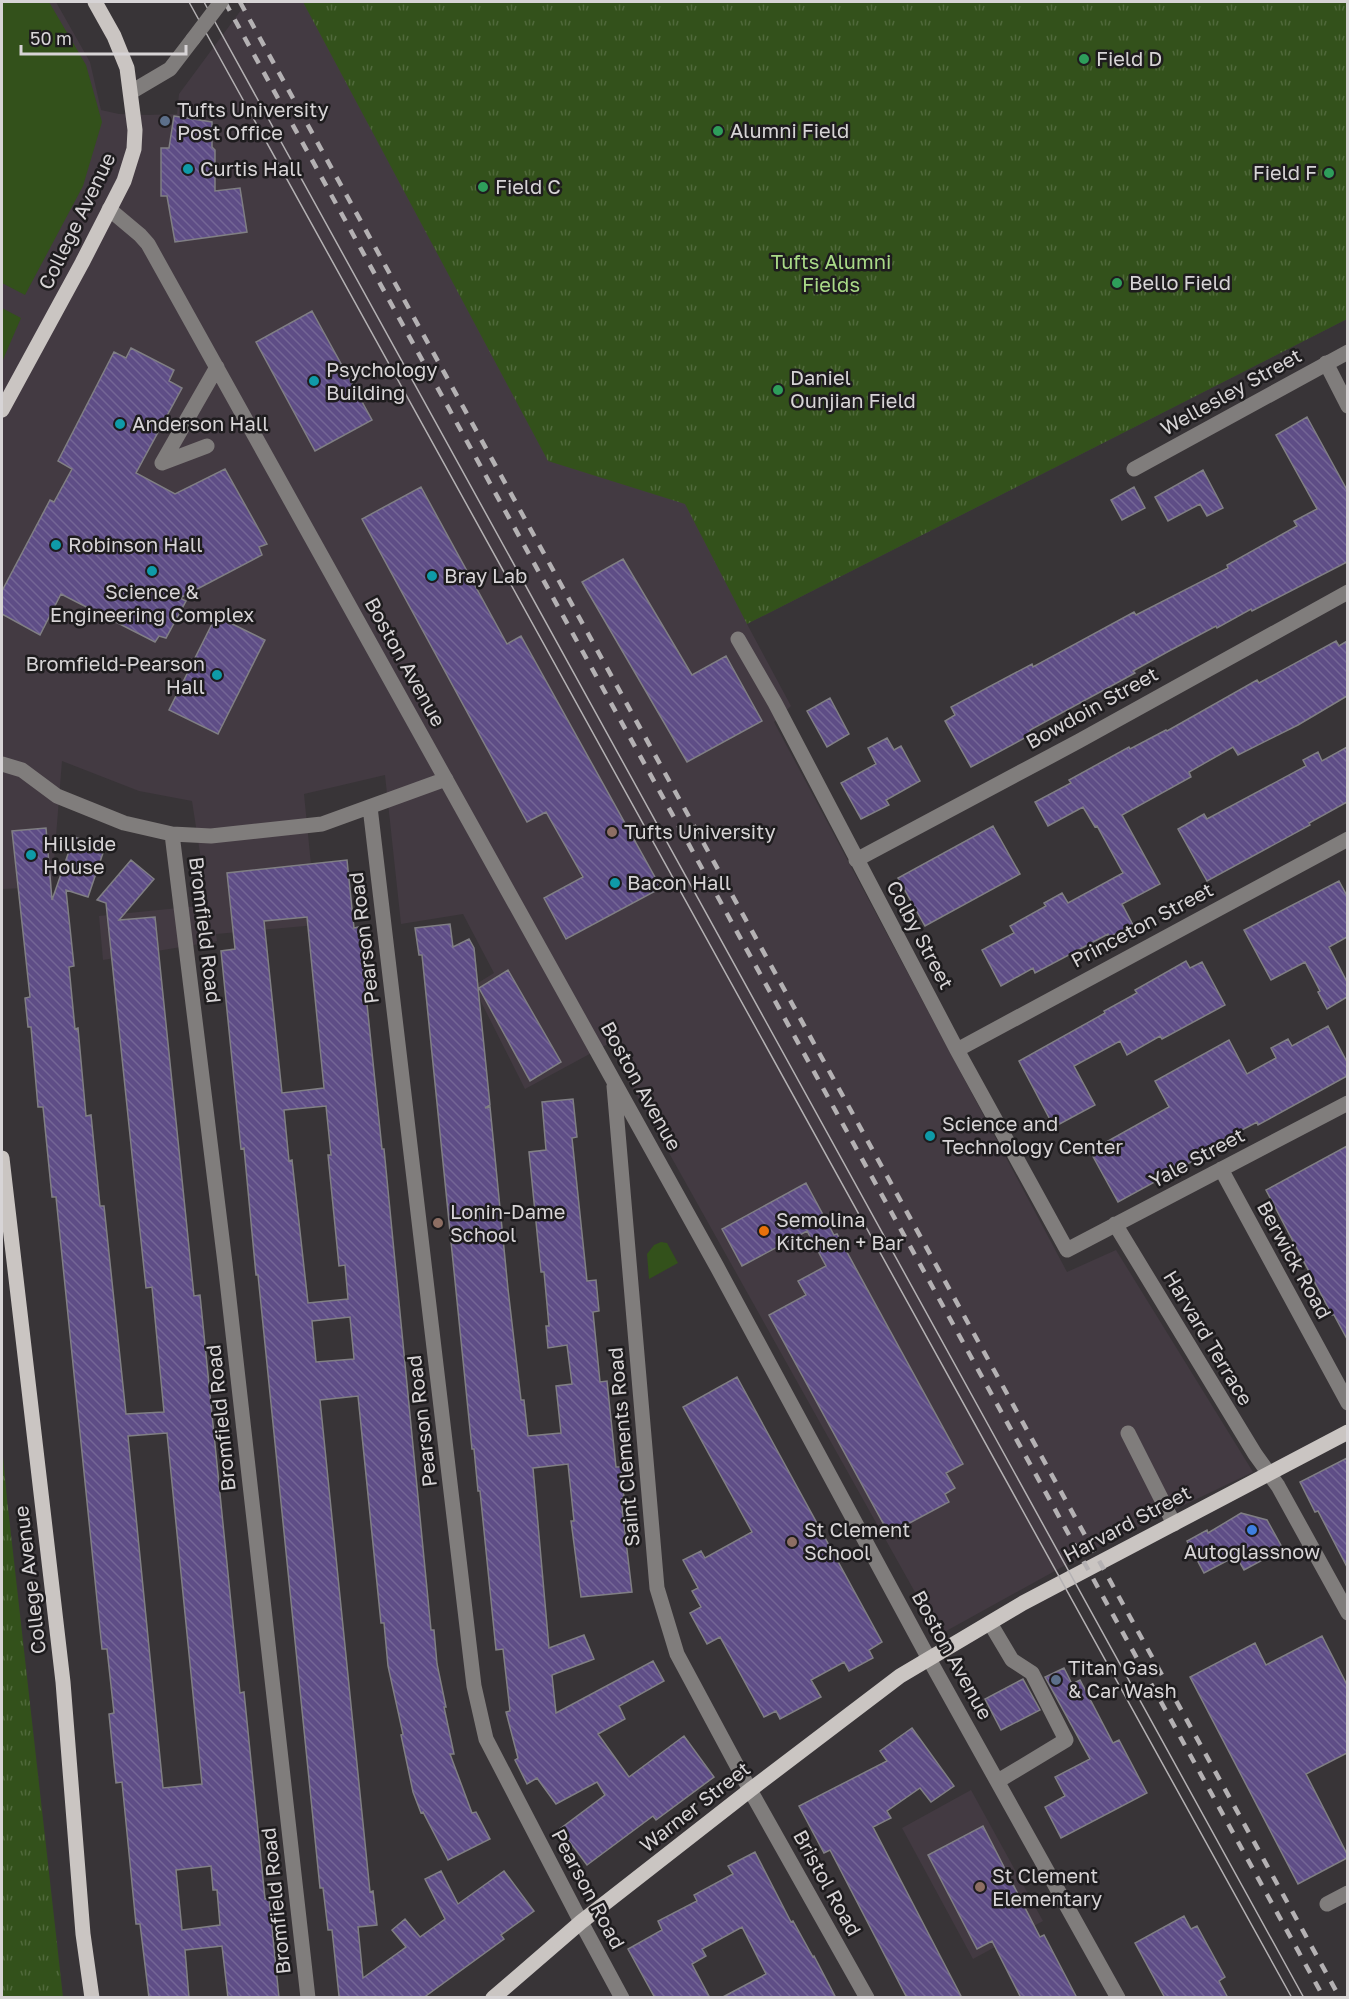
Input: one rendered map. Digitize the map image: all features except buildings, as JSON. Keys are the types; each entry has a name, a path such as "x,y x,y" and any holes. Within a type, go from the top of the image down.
{"main road":[{"path":"95,2 114,36 127,68 131,92"},
{"name":"College Avenue","path":"2,410 124,181 134,149 135,130 131,92"},
{"name":"College Avenue","path":"2,1158 4,1212 63,1682 83,1934 92,1998"},
{"name":"Harvard Street","path":"930,1659 1023,1602 1347,1432"},
{"name":"Warner Street","path":"493,1998 581,1922 750,1790 900,1676 930,1659"}],"street":[{"path":"131,92 170,69 221,2"},
{"name":"Boston Avenue","path":"109,209 148,244 716,1265 930,1659 1118,1998"},
{"name":"Wellesley Street","path":"1134,469 1347,352"},
{"path":"1326,363 1347,406"},
{"path":"207,446 162,463 217,367"},
{"name":"Bowdoin Street","path":"856,860 1078,741 1347,592"},
{"name":"Colby Street","path":"738,639 775,703 957,1050 1067,1250"},
{"path":"2,764 22,770 57,796 124,823 172,834 211,836 322,824 446,779"},
{"name":"Pearson Road","path":"370,807 474,1686 486,1739 622,1998"},
{"name":"Bromfield Road","path":"172,834 225,1263 308,1998"},
{"name":"Princeton Street","path":"957,1050 1347,839"},
{"name":"Saint Clements Road","path":"613,1080 657,1588 677,1654 750,1790"},
{"name":"Yale Street","path":"1067,1250 1347,1103"},
{"name":"Berwick Road","path":"1221,1169 1347,1403"},
{"name":"Harvard Terrace","path":"1115,1224 1255,1454 1269,1472 1347,1613"},
{"path":"1128,1433 1174,1524"},
{"path":"990,1623 1012,1660 1032,1673 1066,1740 998,1781"},
{"name":"Bristol Road","path":"750,1790 867,1998"},
{"path":"1327,1904 1347,1893"}],"shaded area":[{"name":"Tufts University","path":"2,2 56,2 90,62 101,110 119,114 147,115 177,114 179,94 247,2 1347,2 1347,319 747,624 791,706 774,722 1067,1272 1116,1250 1253,1472 1109,1541 939,1635 608,1044 525,1089 473,986 494,973 463,914 401,924 385,775 304,794 317,925 216,934 217,941 103,960 99,916 208,905 192,801 139,791 62,761 52,887 2,889"},
{"path":"971,1790 1043,1921 973,1959 902,1828"}],"green space":[{"path":"2,2 49,2 86,65 102,122 83,186 25,295 2,283"},
{"name":"Tufts Alumni Fields","path":"303,2 1347,2 1347,319 747,624 685,504 548,461"},
{"path":"2,308 21,318 2,362"},
{"path":"661,1242 667,1243 678,1263 649,1279 647,1254 654,1245"},
{"path":"2,1446 7,1499 63,1997 2,1997"}],"tram line":[{"path":"189,2 1292,1998"},
{"path":"204,2 1304,1998"}],"railway":[{"path":"225,2 1324,1998"},
{"path":"240,2 1340,1998"}],"place":[{"name":"Field D","path":"1084,59"},
{"name":"Tufts University Post Office","path":"165,121"},
{"name":"Alumni Field","path":"718,131"},
{"name":"Curtis Hall","path":"188,169"},
{"name":"Field F","path":"1329,173"},
{"name":"Field C","path":"483,187"},
{"name":"Bello Field","path":"1117,283"},
{"name":"Psychology Building","path":"314,381"},
{"name":"Daniel Ounjian Field","path":"778,390"},
{"name":"Anderson Hall","path":"120,424"},
{"name":"Robinson Hall","path":"56,545"},
{"name":"Science & Engineering Complex","path":"152,571"},
{"name":"Bray Lab","path":"432,576"},
{"name":"Bromfield-Pearson Hall","path":"217,675"},
{"name":"Tufts University","path":"612,832"},
{"name":"Hillside House","path":"31,855"},
{"name":"Bacon Hall","path":"615,883"},
{"name":"Science and Technology Center","path":"930,1136"},
{"name":"Lonin-Dame School","path":"438,1223"},
{"name":"Semolina Kitchen + Bar","path":"764,1231"},
{"name":"Autoglassnow","path":"1252,1530"},
{"name":"St Clement School","path":"792,1542"},
{"name":"Titan Gas & Car Wash","path":"1056,1680"},
{"name":"St Clement Elementary","path":"980,1887"}]}
